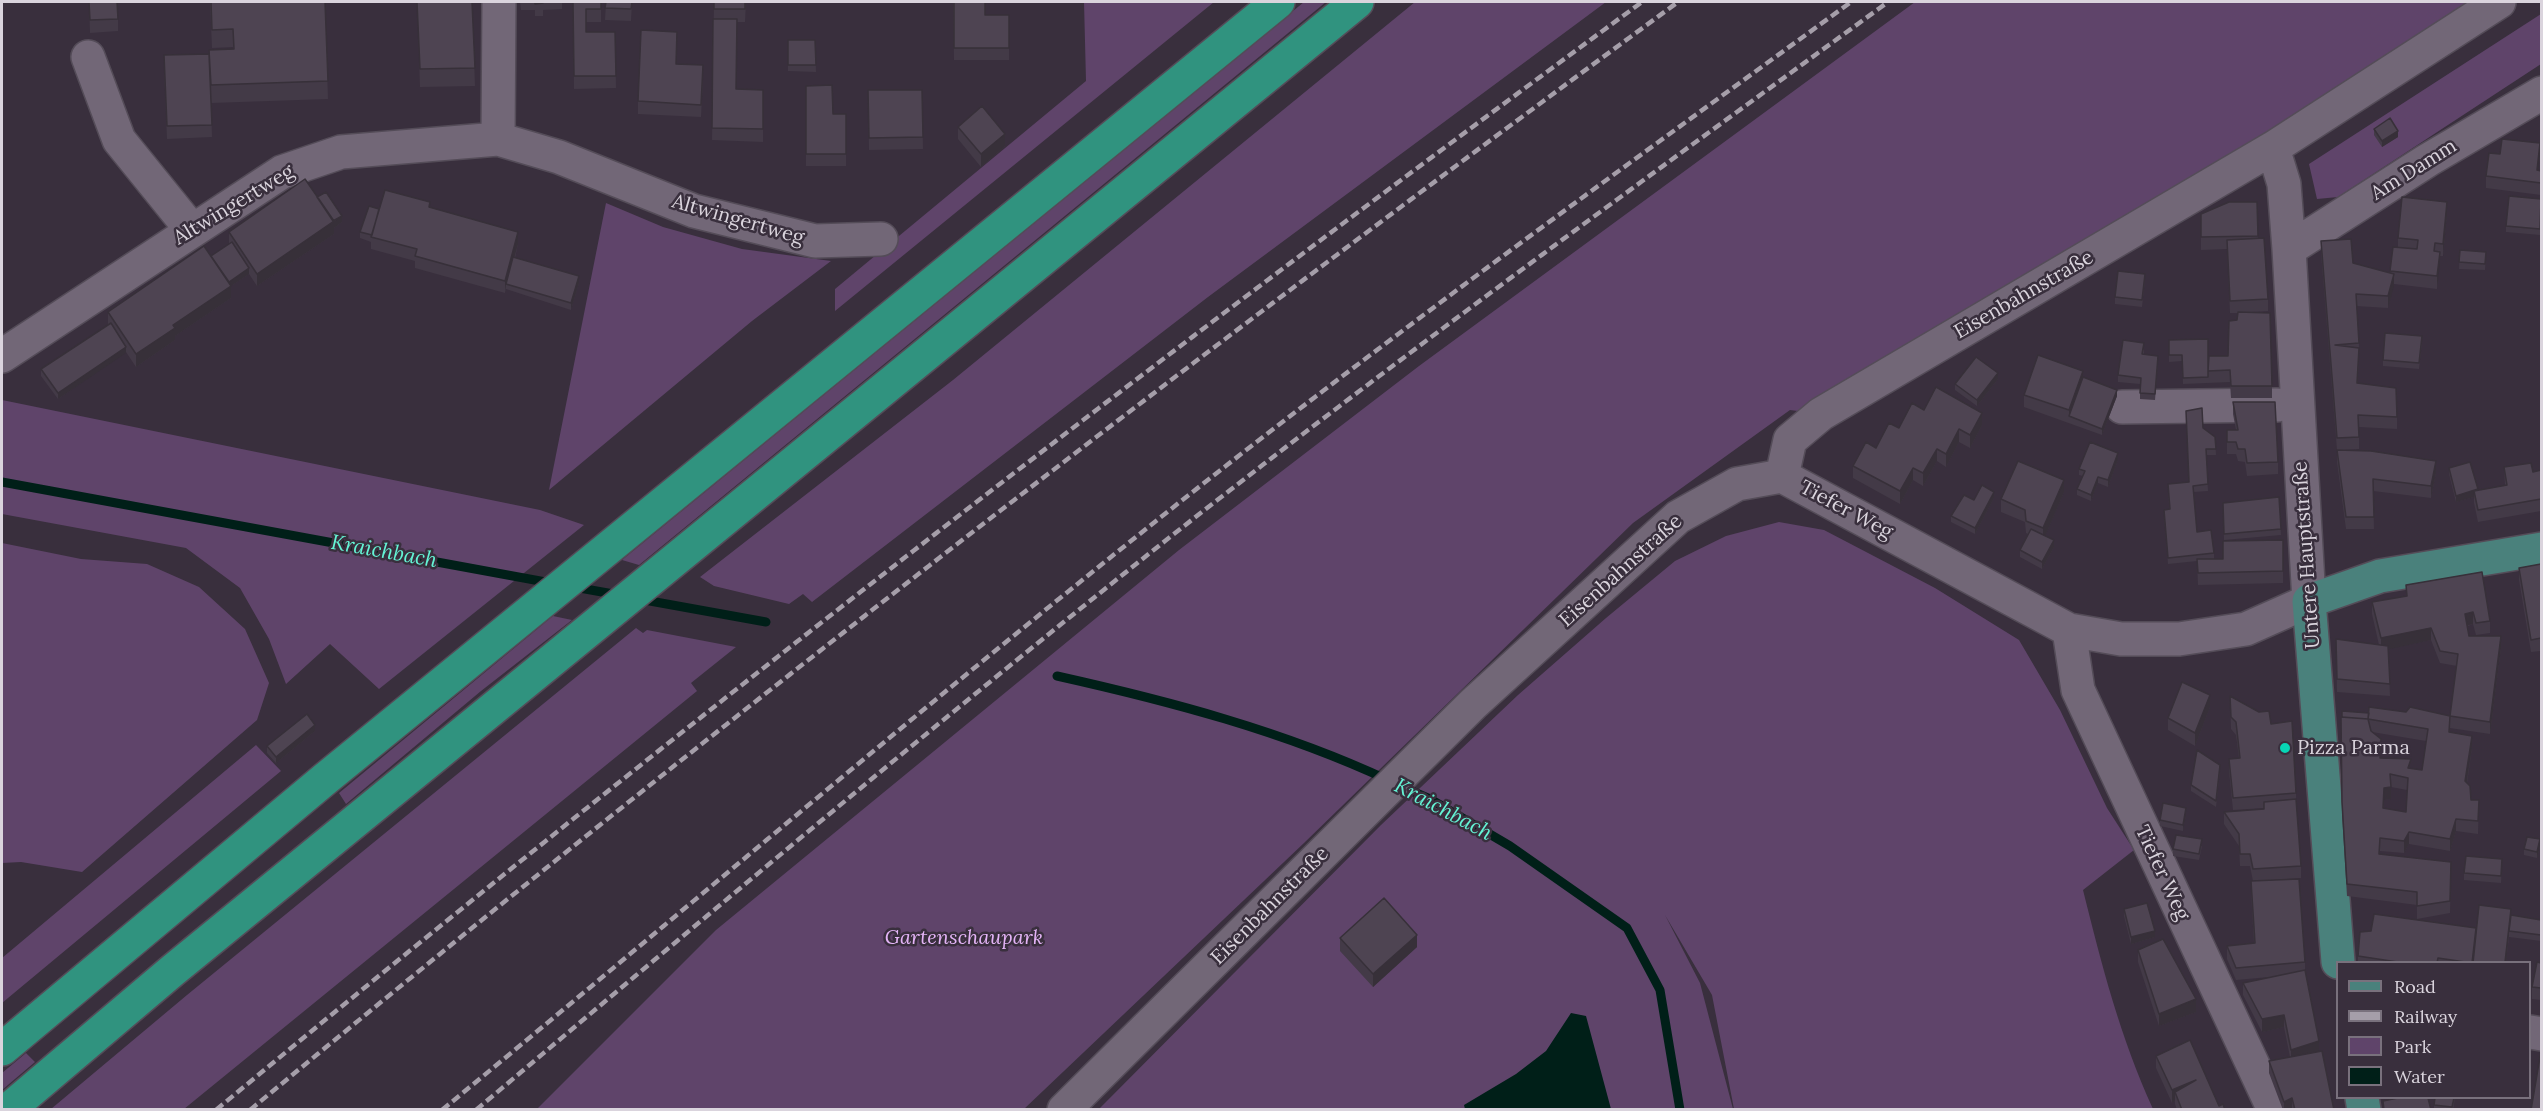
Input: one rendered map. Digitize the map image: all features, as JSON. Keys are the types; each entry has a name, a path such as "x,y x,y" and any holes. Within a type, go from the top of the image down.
{"highway":[{"path":"2,1049 528,613 1278,2"},
{"path":"8,1110 591,627 1357,2"}],"main road":[{"path":"2309,601 2380,576 2541,549"},
{"name":"Untere Hauptstraße","path":"2309,601 2338,961"}],"street":[{"path":"498,139 499,2"},
{"name":"Eisenbahnstraße","path":"1064,1110 1428,749 1678,517 1737,484 1782,476 1790,440 1821,414 2273,148 2499,2"},
{"path":"88,57 119,140 191,229"},
{"name":"Am Damm","path":"2289,249 2428,160 2541,93"},
{"name":"Altwingertweg","path":"2,356 191,229 282,172 341,152 498,139 559,157 694,211 815,241 881,239"},
{"name":"Untere Hauptstraße","path":"2273,148 2284,184 2309,601"},
{"path":"2122,407 2297,405"},
{"name":"Tiefer Weg","path":"1782,476 2069,630 2121,639 2179,639 2246,629 2309,601"},
{"name":"Tiefer Weg","path":"2069,630 2079,690 2150,848 2274,1110"}],"green space":[{"path":"1084,2 1214,2 835,311 835,289 1086,81"},
{"path":"1304,2 1326,2 639,565 622,560"},
{"path":"1415,2 1606,2 1208,297 812,602 803,594 789,604 714,586 700,577 953,380"},
{"name":"Gartenschaupark","path":"1915,2 2481,2 1821,414 1790,410 1633,523 1304,843 1024,1109 536,1110 716,930 1179,550 1419,366"},
{"path":"2541,14 2541,64 2338,197 2317,199 2309,164"},
{"path":"606,203 663,227 742,249 831,261 752,321 549,490"},
{"path":"2,400 540,510 584,525 379,689 330,644 286,684 269,639 240,588 186,548 2,514"},
{"path":"1779,522 1824,530 1935,588 2019,640 2060,710 2107,808 2134,850 2083,890 2121,1028 2153,1109 1734,1109 1712,995 1665,915 1700,983 1733,1109 1098,1110 1381,825 1518,695 1606,618 1675,561 1726,536"},
{"path":"2,543 81,559 147,564 199,587 245,629 269,683 257,720 82,872 21,862 2,863"},
{"path":"553,616 572,620 481,691 346,804 339,793"},
{"path":"636,628 643,633 647,630 736,647 691,683 697,691 184,1109 51,1109 187,995"},
{"path":"256,745 281,771 2,1003 2,958"},
{"path":"26,1053 35,1062 2,1090 2,1073"}],"water":[{"path":"1571,1013 1586,1016 1611,1109 1465,1109 1464,1105 1516,1074 1546,1051"}],"building":[{"path":"89,2 117,2 118,19 90,20"},
{"path":"211,2 325,2 328,81 211,85 209,50 234,49 233,29 212,30"},
{"path":"417,2 472,2 475,68 420,69"},
{"path":"573,2 601,2 601,9 586,9 586,32 615,32 616,76 574,76"},
{"path":"606,2 632,2 631,9 605,8"},
{"path":"714,2 745,2 745,9 714,9"},
{"path":"954,2 985,2 985,15 1009,15 1009,48 954,48"},
{"path":"713,19 737,19 736,89 763,90 763,129 712,128"},
{"path":"641,30 677,32 676,64 703,65 701,105 638,101"},
{"path":"788,40 815,40 816,65 788,65"},
{"path":"209,54 212,125 167,126 164,55"},
{"path":"832,85 833,114 846,114 846,154 806,154 806,86"},
{"path":"868,90 922,90 923,137 869,138"},
{"path":"982,106 1005,134 981,154 958,127"},
{"path":"2390,118 2398,131 2382,141 2374,129"},
{"path":"2502,139 2540,143 2537,170 2541,171 2541,183 2486,176 2489,153 2500,154"},
{"path":"305,179 334,221 257,274 229,232"},
{"path":"385,190 430,202 429,207 518,232 505,281 415,256 417,249 371,237"},
{"path":"326,192 342,216 333,221 317,197"},
{"path":"2509,196 2541,199 2540,229 2506,226"},
{"path":"2402,197 2447,202 2443,244 2435,243 2434,251 2440,252 2437,276 2390,271 2393,247 2417,249 2418,240 2398,238"},
{"path":"2229,202 2257,202 2258,236 2201,237 2201,214"},
{"path":"369,206 379,209 372,235 360,232"},
{"path":"2264,238 2268,299 2230,301 2227,240"},
{"path":"2351,239 2353,263 2394,274 2388,296 2356,294 2359,343 2335,345 2359,348 2357,383 2396,388 2397,417 2358,415 2359,437 2337,438 2321,241"},
{"path":"232,242 249,268 229,282 211,256"},
{"path":"204,246 231,286 173,325 175,328 136,354 108,312"},
{"path":"2460,250 2486,252 2485,264 2459,262"},
{"path":"513,257 579,276 571,303 506,284"},
{"path":"2118,271 2145,274 2142,300 2115,297"},
{"path":"2238,312 2270,313 2272,386 2231,386 2230,370 2208,371 2209,356 2228,356 2229,321 2237,320"},
{"path":"111,323 126,347 58,393 41,369"},
{"path":"2385,333 2422,336 2419,363 2383,360"},
{"path":"2208,339 2208,377 2183,378 2182,355 2169,355 2169,340"},
{"path":"2123,340 2144,343 2142,354 2158,356 2155,394 2140,393 2141,378 2118,375"},
{"path":"2038,355 2083,371 2069,410 2024,395"},
{"path":"1976,357 1998,373 1977,400 1955,384"},
{"path":"2083,377 2117,390 2102,429 2069,416"},
{"path":"1936,387 1982,413 1970,435 1959,429 1946,454 1937,449 1923,473 1913,468 1900,491 1853,466 1866,442 1876,448 1889,423 1899,428 1912,403 1924,410"},
{"path":"2233,402 2275,402 2278,462 2247,463 2245,449 2238,449 2236,442 2227,442 2227,430 2238,430"},
{"path":"2202,408 2203,428 2215,437 2216,449 2206,449 2208,484 2193,486 2197,532 2211,530 2214,553 2168,558 2164,510 2170,509 2168,484 2189,482 2186,411"},
{"path":"2090,442 2118,453 2108,480 2098,477 2091,495 2077,489 2085,471 2079,469"},
{"path":"2337,450 2371,451 2436,461 2431,486 2373,479 2374,517 2346,517"},
{"path":"2018,461 2064,480 2043,528 2026,521 2025,510 2001,499"},
{"path":"2470,462 2478,489 2456,496 2449,468"},
{"path":"2531,463 2533,472 2541,470 2541,499 2478,510 2474,491 2507,485 2504,467"},
{"path":"1982,485 1994,492 1975,528 1951,516 1964,495 1974,500"},
{"path":"2279,497 2281,529 2224,534 2223,503"},
{"path":"2031,529 2054,540 2042,562 2020,550"},
{"path":"2283,540 2283,571 2198,573 2197,559 2223,559 2223,541"},
{"path":"2541,564 2541,638 2531,640 2519,568"},
{"path":"2482,572 2490,621 2476,623 2473,612 2465,614 2469,636 2501,636 2490,722 2450,716 2458,654 2440,651 2431,628 2381,638 2372,602 2407,596 2406,585"},
{"path":"2336,639 2388,646 2390,684 2337,679"},
{"path":"2182,682 2210,695 2195,733 2168,718"},
{"path":"2230,696 2259,712 2269,711 2271,724 2292,721 2296,793 2233,798 2229,759 2240,758 2236,722 2231,717"},
{"path":"2369,707 2406,712 2410,707 2450,716 2449,732 2472,736 2465,781 2470,786 2471,800 2479,800 2478,821 2456,819 2450,839 2409,832 2404,841 2380,838 2379,854 2451,862 2450,901 2417,906 2417,892 2347,884 2342,802 2341,717 2368,719","holes":["2368,719 2428,729 2422,770 2408,768 2411,759 2380,758 2381,739 2371,731","2390,774 2408,778 2406,812 2383,808 2384,788 2391,787"]},
{"path":"2342,711 2369,713 2368,719 2342,717"},
{"path":"307,714 315,725 276,757 267,746"},
{"path":"2197,750 2220,765 2216,801 2191,785"},
{"path":"2296,799 2301,866 2253,869 2250,854 2240,854 2239,834 2224,812 2264,809 2264,802"},
{"path":"2163,803 2186,808 2183,825 2160,820"},
{"path":"2176,835 2202,839 2199,854 2173,849"},
{"path":"2527,837 2540,839 2537,852 2524,849"},
{"path":"2466,856 2502,859 2501,876 2464,873"},
{"path":"2299,879 2305,962 2236,968 2227,946 2255,943 2251,881"},
{"path":"1384,898 1417,935 1373,974 1340,938"},
{"path":"2147,903 2155,931 2131,937 2124,909"},
{"path":"2479,905 2511,909 2505,961 2473,961"},
{"path":"2374,914 2476,928 2472,961 2438,958 2437,961 2391,961 2358,956 2360,932 2371,931"},
{"path":"2511,915 2541,920 2541,935 2509,931"},
{"path":"2163,939 2196,999 2159,1014 2138,950"},
{"path":"2537,962 2541,963 2541,988 2532,987"},
{"path":"2305,970 2319,1041 2291,1050 2284,1015 2262,1019 2243,983"},
{"path":"2190,1040 2219,1106 2223,1104 2225,1110 2182,1110 2175,1092 2196,1080 2172,1090 2156,1056"},
{"path":"2322,1051 2334,1110 2295,1110 2292,1098 2284,1102 2269,1061"},
{"path":"2541,1051 2541,1110 2531,1110"},
{"path":"2428,1099 2431,1110 2384,1110 2383,1101"},
{"path":"2435,1099 2454,1099 2452,1107 2434,1105"}],"waterway":[{"name":"Kraichbach","path":"2,482 551,583"},
{"name":"Kraichbach","path":"574,587 619,595"},
{"name":"Kraichbach","path":"639,599 766,622"},
{"name":"Kraichbach","path":"1057,676 1183,707 1267,732 1348,762 1388,780"},
{"name":"Kraichbach","path":"1400,786 1430,799 1510,846 1627,928 1660,990 1680,1110"}],"railway":[{"path":"216,1110 566,825 921,545 1279,271 1642,2"},
{"path":"250,1110 601,825 956,545 1315,271 1678,2"},
{"path":"442,1110 972,670 1237,457 1498,259 1851,2"},
{"path":"476,1110 733,894 1165,541 1433,335 1888,2"}],"place":[{"name":"Pizza Parma","path":"2285,748"}]}
